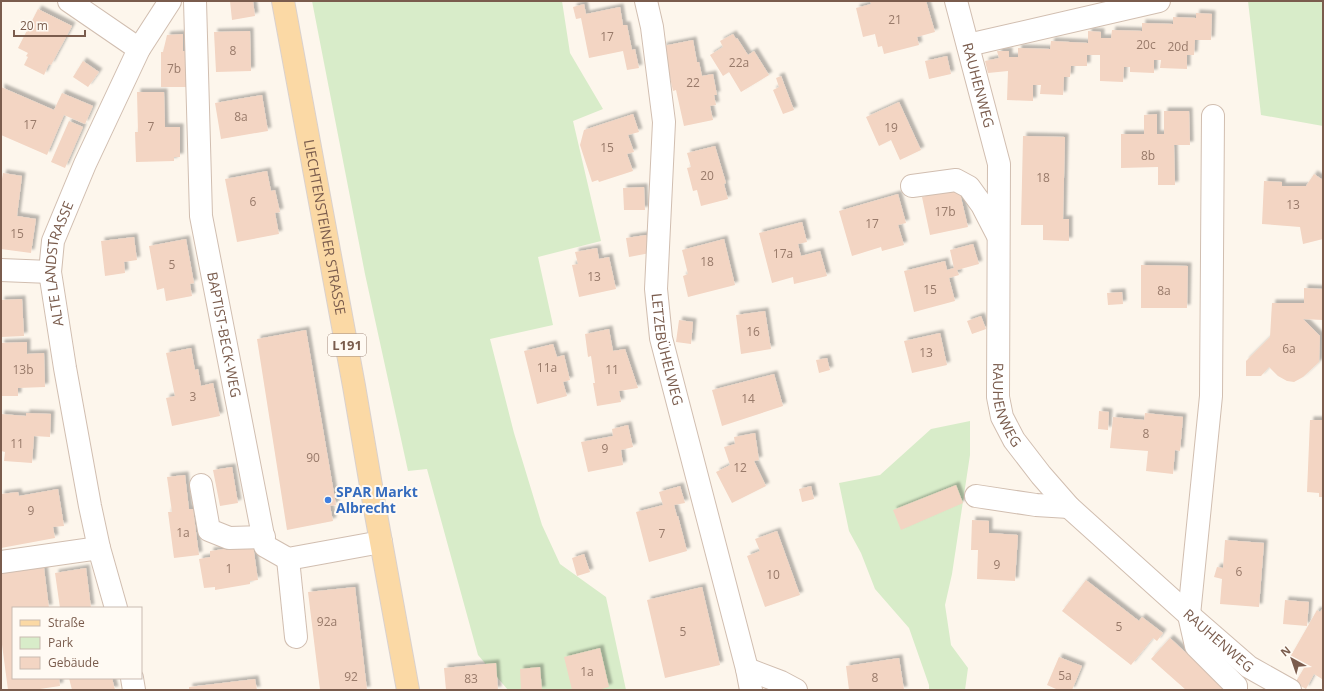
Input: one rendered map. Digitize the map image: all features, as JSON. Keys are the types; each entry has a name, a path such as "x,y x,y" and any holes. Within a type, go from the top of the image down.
{"main road":[{"name":"LIECHTENSTEINER STRASSE","path":"283,1 408,690"}],"street":[{"path":"69,1 139,49"},
{"name":"ALTE LANDSTRASSE","path":"116,607 99,548 90,506 50,272 53,241 85,164 139,49 170,1"},
{"name":"BAPTIST-BECK-WEG","path":"195,1 201,216 266,546 288,559"},
{"name":"LETZEBÜHELWEG","path":"646,1 652,27 664,122 656,289 660,338 747,669 751,690"},
{"name":"RAUHENWEG","path":"956,1 999,164 998,397 1002,417 1014,440 1041,475 1069,507 1249,667 1290,690"},
{"path":"968,45 1159,1"},
{"path":"1213,116 1211,396 1189,615 1196,646 1236,686 1236,690"},
{"path":"912,186 956,180 969,187 982,205 999,238"},
{"path":"1,270 50,272"},
{"path":"201,485 209,530 229,538 264,537"},
{"path":"976,496 1036,505 1069,507"},
{"path":"296,637 288,559 381,542"},
{"path":"1,562 99,548"},
{"path":"747,669 781,682 796,690"},
{"path":"132,679 134,690"}],"green space":[{"path":"312,1 562,1 570,53 603,109 573,121 601,241 538,257 553,325 490,339 514,433 542,525 560,564 606,597 626,690 508,690 478,655 427,469 408,471 365,274"},
{"path":"1248,1 1323,1 1323,126 1261,115"},
{"path":"970,421 970,455 952,574 945,605 951,645 968,668 965,690 929,690 929,685 909,628 875,589 861,553 849,531 839,483 880,475 931,429"}],"building":[{"path":"230,1 253,1 255,16 232,20"},
{"path":"870,1 926,1 935,32 917,37 919,45 884,54 882,46 878,47 875,34 863,37 856,8 871,4"},
{"path":"584,4 586,14 620,7 623,25 627,25 632,50 635,49 639,68 627,70 623,51 589,58 581,18 576,19 573,7"},
{"path":"38,9 72,26 44,75 24,65 28,57 26,56 28,53 18,48"},
{"path":"1196,13 1212,14 1211,40 1195,40 1194,55 1187,55 1187,69 1160,68 1161,60 1154,60 1154,73 1130,72 1130,67 1124,67 1123,82 1100,81 1100,55 1087,55 1087,66 1071,66 1070,77 1064,77 1063,95 1040,94 1041,85 1033,85 1033,101 1007,100 1008,71 988,73 985,61 999,58 997,51 1009,51 1009,57 1018,57 1018,48 1050,49 1051,41 1088,43 1088,31 1101,32 1101,38 1111,38 1112,30 1142,31 1142,23 1173,24 1173,17 1196,18"},
{"path":"250,31 251,71 216,72 214,32"},
{"path":"183,34 183,51 186,51 187,87 161,87 161,52 163,52 167,35"},
{"path":"733,34 748,55 754,51 769,75 741,92 729,72 723,76 710,55 723,47 720,41"},
{"path":"693,40 697,62 699,62 702,76 713,74 717,95 714,95 716,105 710,106 713,120 684,126 676,90 673,91 663,46"},
{"path":"947,56 951,74 929,79 925,61"},
{"path":"83,61 99,72 88,87 73,77"},
{"path":"781,76 794,110 783,114 773,90 779,87 776,78"},
{"path":"1,87 54,110 62,93 93,106 85,124 64,115 47,155 1,135"},
{"path":"137,92 164,92 165,127 180,127 180,157 174,157 174,161 136,162 135,132 138,132"},
{"path":"262,95 268,131 221,139 215,103"},
{"path":"899,102 921,150 900,160 891,140 879,146 866,117"},
{"path":"1164,111 1189,111 1190,145 1174,145 1175,185 1158,185 1158,167 1121,168 1121,134 1144,134 1144,115 1157,114 1157,134 1164,134"},
{"path":"633,114 639,132 628,135 634,152 627,154 633,171 599,182 598,180 592,182 580,145 584,130"},
{"path":"69,121 83,127 65,168 51,162"},
{"path":"1023,136 1065,137 1063,219 1069,219 1069,241 1043,240 1043,225 1021,225"},
{"path":"715,146 726,183 724,184 728,199 701,206 697,190 693,191 687,168 691,167 687,153"},
{"path":"267,171 271,191 275,190 280,212 275,213 279,234 237,242 225,179"},
{"path":"3,173 22,176 17,216 36,219 31,253 1,249 1,185"},
{"path":"1314,174 1323,180 1323,239 1303,244 1300,227 1262,224 1264,181 1282,182 1282,186 1306,186"},
{"path":"644,187 645,210 624,210 623,188"},
{"path":"959,189 968,227 930,235 922,197"},
{"path":"898,194 906,223 898,225 904,245 882,251 881,247 852,256 839,211"},
{"path":"802,222 807,242 798,244 801,256 820,251 827,276 794,284 793,277 772,283 759,233"},
{"path":"646,235 650,253 629,257 626,238"},
{"path":"134,237 137,260 124,262 125,273 105,276 101,241"},
{"path":"186,239 194,283 190,284 192,296 166,301 164,288 157,290 149,246"},
{"path":"724,239 735,285 688,297 683,276 688,274 682,250"},
{"path":"973,244 979,264 957,270 959,275 949,278 955,301 914,312 904,271 945,261 947,270 954,268 950,250"},
{"path":"597,248 599,259 609,257 616,289 579,297 572,265 578,264 575,252"},
{"path":"1141,265 1188,266 1187,308 1141,308"},
{"path":"1304,288 1323,289 1323,320 1303,319 1320,336 1319,362 1303,377 1294,382 1287,381 1278,376 1269,367 1261,376 1246,376 1246,361 1270,337 1272,303 1304,303"},
{"path":"1122,292 1123,304 1108,305 1107,293"},
{"path":"22,299 24,336 1,337 1,300"},
{"path":"765,311 771,349 741,354 736,315"},
{"path":"981,316 986,329 972,334 967,321"},
{"path":"679,320 693,322 691,344 676,342"},
{"path":"609,329 613,351 625,349 638,388 619,391 621,402 597,406 593,383 595,383 591,356 588,357 585,334"},
{"path":"306,330 336,505 330,506 333,521 287,530 257,339"},
{"path":"940,333 947,365 912,373 904,341"},
{"path":"27,342 27,354 44,353 45,387 18,388 18,396 2,396 1,343"},
{"path":"553,344 557,357 564,355 570,380 563,382 567,396 537,404 524,351"},
{"path":"191,348 195,370 198,369 201,386 213,383 220,416 172,426 166,398 175,396 166,353"},
{"path":"827,358 830,370 819,373 816,360"},
{"path":"774,374 783,406 722,426 712,390"},
{"path":"1099,411 1109,412 1108,430 1098,429"},
{"path":"26,413 51,414 50,437 34,436 32,463 4,461 5,452 1,451 1,414 26,416"},
{"path":"1145,413 1183,417 1180,451 1175,450 1173,474 1146,471 1148,451 1110,448 1113,417 1144,420"},
{"path":"1310,420 1323,420 1323,497 1319,497 1319,493 1307,492"},
{"path":"628,425 633,447 621,450 623,465 588,472 581,442 613,436 612,429"},
{"path":"755,433 759,460 754,461 766,486 732,503 716,472 730,465 724,447 735,444 734,437"},
{"path":"232,467 238,503 220,506 213,470"},
{"path":"185,475 189,509 193,509 199,555 174,558 168,512 172,512 167,477"},
{"path":"956,485 963,503 901,530 893,510"},
{"path":"680,486 685,503 674,505 687,551 649,562 636,512 663,505 659,492"},
{"path":"811,486 814,499 802,502 799,489"},
{"path":"58,489 64,526 53,527 55,538 1,548 1,494 18,492 19,496"},
{"path":"972,520 989,521 989,533 1018,535 1015,581 977,579 978,550 971,550"},
{"path":"777,531 800,595 765,607 747,556 760,551 755,539"},
{"path":"1225,540 1264,543 1259,607 1220,604 1222,579 1214,577 1217,567 1223,568"},
{"path":"253,545 258,580 250,581 250,584 215,590 215,587 204,588 199,559 210,557 210,551"},
{"path":"584,554 590,572 577,576 572,558"},
{"path":"44,568 49,607 12,607 12,679 59,679 60,686 33,690 8,690 1,637 1,574"},
{"path":"86,568 91,607 60,607 55,573"},
{"path":"1086,580 1139,621 1142,617 1163,633 1157,641 1153,638 1131,665 1062,611"},
{"path":"355,587 367,690 320,690 308,592"},
{"path":"702,587 720,665 665,678 647,600"},
{"path":"1285,600 1309,602 1307,626 1283,624"},
{"path":"1323,608 1323,677 1322,679 1314,674 1306,689 1295,683 1304,668 1289,659 1317,610 1320,612"},
{"path":"1170,638 1226,690 1186,690 1151,659"},
{"path":"600,648 609,687 598,690 572,690 564,657"},
{"path":"1059,657 1082,666 1072,690 1055,690 1056,689 1047,685"},
{"path":"899,658 904,690 849,690 846,666"},
{"path":"496,663 498,690 446,690 444,668"},
{"path":"540,667 542,690 521,690 520,669"},
{"path":"69,679 112,679 115,690 72,690"},
{"path":"255,679 257,690 189,690 189,687"}],"place":[{"name":"SPAR Markt Albrecht","path":"328,500"}]}
